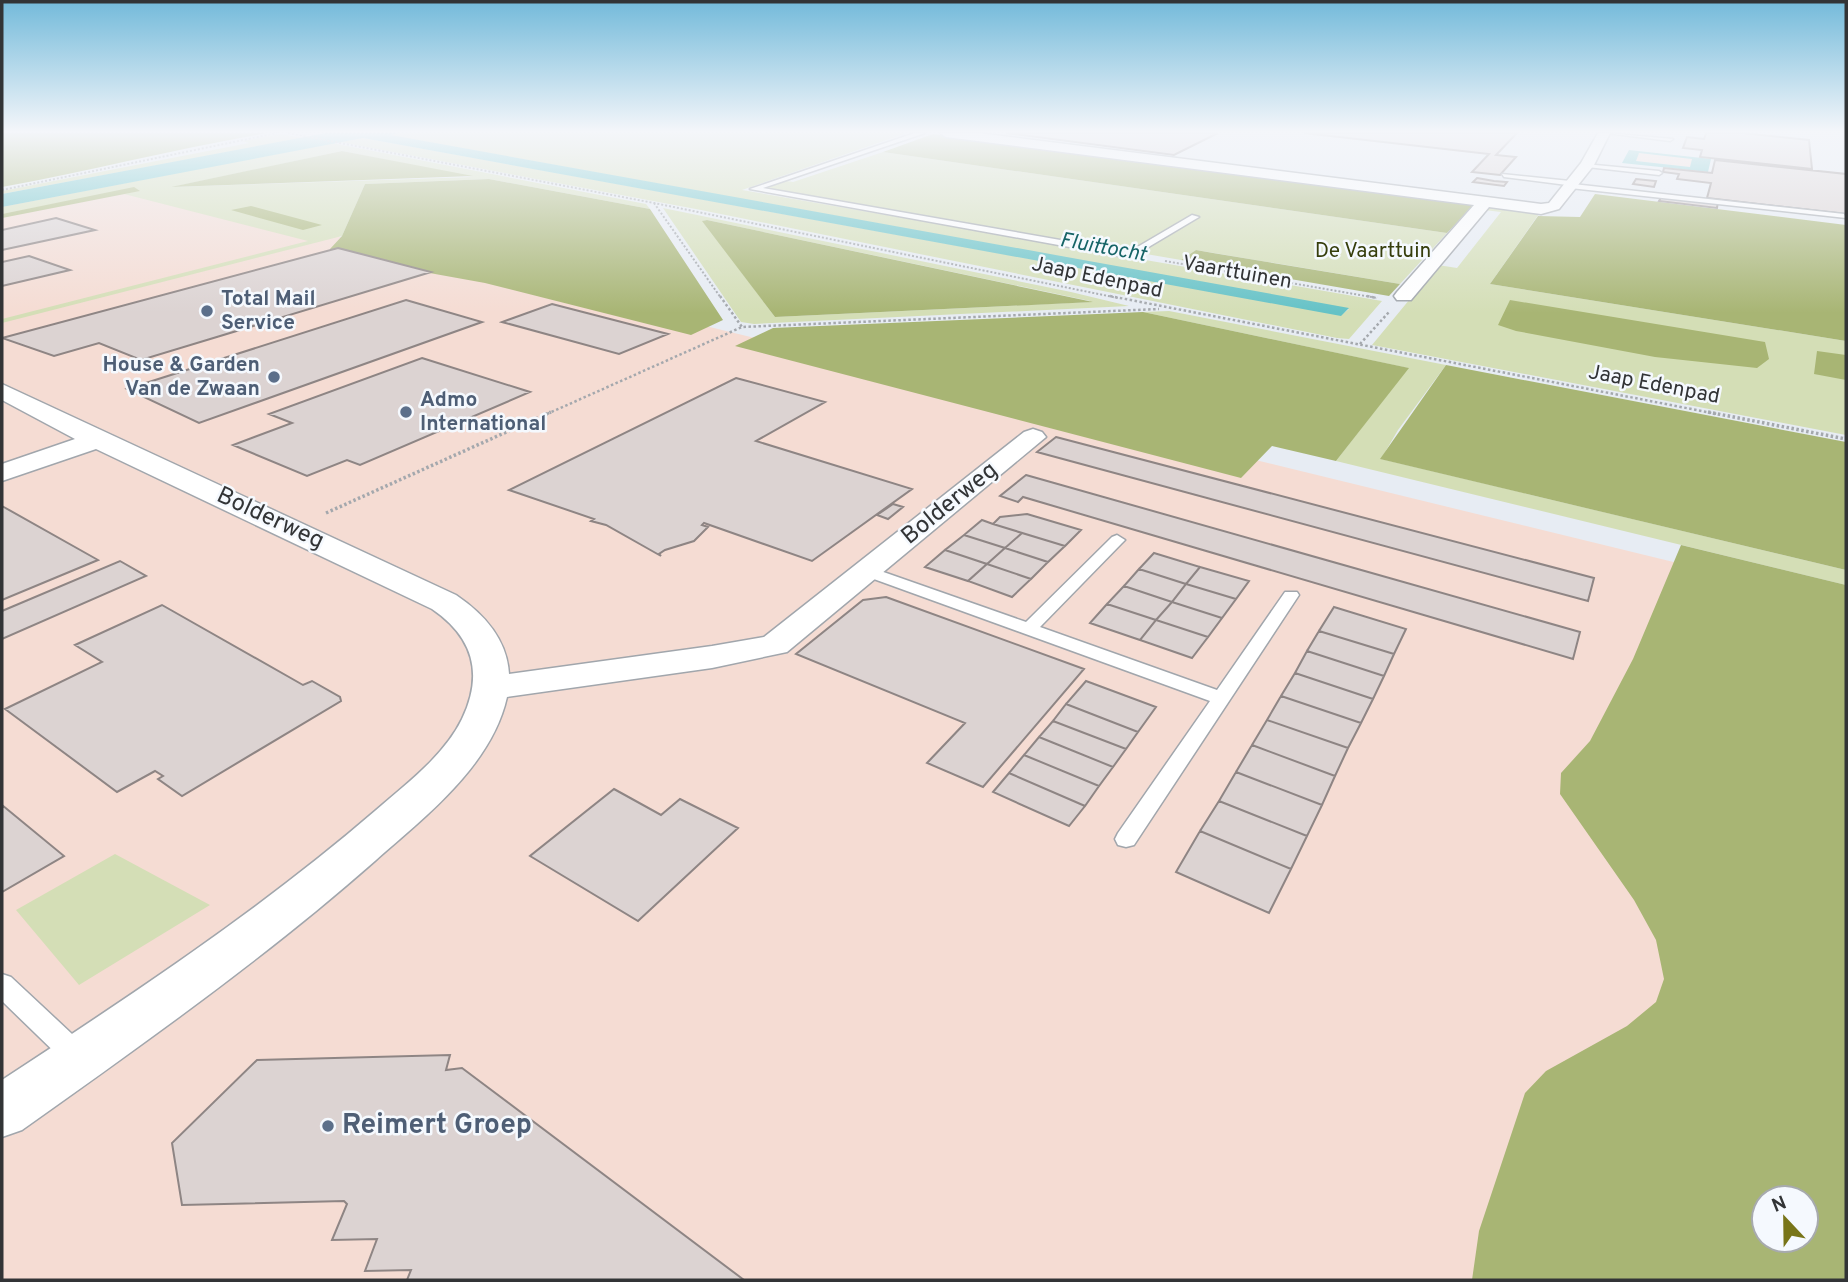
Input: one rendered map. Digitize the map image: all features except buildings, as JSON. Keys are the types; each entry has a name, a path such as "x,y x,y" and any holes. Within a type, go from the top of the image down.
{"street":[{"path":"1406,193 1525,208 1554,206 1564,193"},
{"path":"1401,299 1484,203"},
{"name":"Bolderweg","path":"2,391 444,604 468,620 483,639 491,663 491,688 480,721 451,765 395,817 313,890 171,996 2,1111"},
{"name":"Bolderweg","path":"491,688 712,657 775,645 1033,437"},
{"path":"2,473 99,440"}],"lane":[{"path":"776,193 1130,255 1195,217"},
{"path":"1646,193 1844,216"},
{"path":"1029,629 1117,540"},
{"name":"Bolderweg","path":"866,571 1221,698"},
{"path":"1126,839 1291,594"},
{"path":"2,985 79,1059"}],"path":[{"name":"Jaap Edenpad","path":"600,193 1167,308 1846,439"},
{"path":"654,203 742,327"},
{"name":"Vaarttuinen","path":"1130,255 1401,299"},
{"path":"1359,345 1401,299"},
{"path":"290,529 742,327 1167,308"}],"shaded area":[{"path":"40,193 160,193 1846,604 1846,1280 2,1280 2,200"}],"green space":[{"path":"75,193 109,193 2,214 2,207"},
{"path":"106,193 131,193 2,218 2,214"},
{"path":"361,193 342,236 2,323 2,319 308,241 124,194"},
{"path":"361,193 563,193 650,209 723,320 691,335 485,283 424,272 330,249 342,236"},
{"path":"563,193 588,193 646,204 650,209"},
{"path":"610,193 666,193 1341,315 1349,309 708,193 758,193 1382,301 1349,339 1337,338"},
{"name":"De Vaarttuin","path":"790,193 1167,193 1447,233 1400,284 1196,250 1181,260"},
{"path":"1167,193 1384,193 1470,204 1472,207 1447,233"},
{"path":"1595,194 1846,225 1846,341 1490,284 1538,216 1580,217"},
{"path":"251,206 322,225 303,230 231,210"},
{"path":"1488,206 1541,211 1490,284 1846,341 1846,435 1372,345 1438,265 1457,268 1501,212 1484,210"},
{"path":"663,208 1129,306 754,324 741,322","holes":["707,220 1090,301 775,317 703,221"]},
{"path":"702,221 1093,302 775,317"},
{"path":"1196,250 1400,284 1389,296 1181,260"},
{"path":"1510,300 1765,342 1769,359 1757,368 1655,357 1516,331 1498,325"},
{"path":"1169,311 1446,365 1398,430 1381,459 1846,570 1846,585 1336,461 1408,368 1143,312"},
{"path":"1143,312 1409,368 1336,461 1272,446 1241,478 735,346 773,328"},
{"path":"1817,351 1846,355 1846,380 1814,374"},
{"path":"1446,365 1846,442 1846,570 1380,459"},
{"path":"1681,545 1846,585 1846,1280 1472,1280 1479,1231 1525,1093 1546,1071 1627,1026 1656,1002 1664,979 1656,940 1634,900 1560,794 1561,773 1590,741 1633,659"},
{"path":"115,854 210,905 79,985 16,910"}],"water":[{"path":"8,193 76,193 2,207 2,194"},
{"path":"664,193 711,193 1349,308 1341,316"}],"place":[{"name":"Total Mail Service","path":"207,311"},
{"name":"House & Garden Van de Zwaan","path":"274,377"},
{"name":"Admo International","path":"406,412"},
{"name":"Reimert Groep","path":"328,1126"}],"water label":[{"name":"Fluittocht","path":"1103,248"}]}
